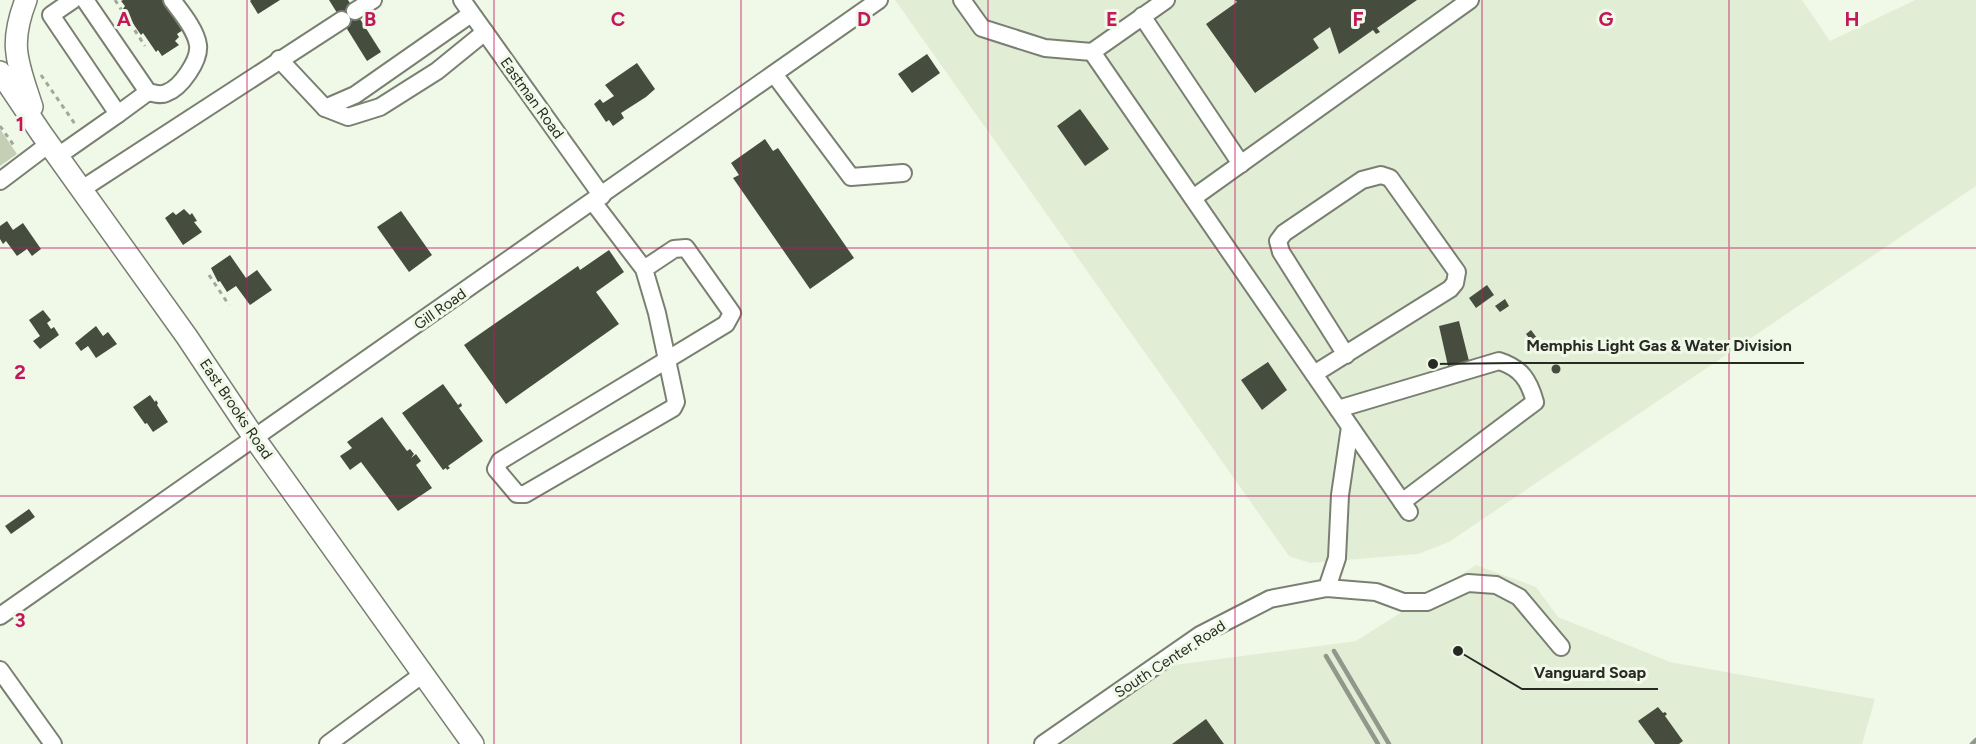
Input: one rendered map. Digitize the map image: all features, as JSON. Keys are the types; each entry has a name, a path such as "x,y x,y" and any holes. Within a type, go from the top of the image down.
{"main road":[{"path":"26,0 18,24 16,59 50,145"},
{"name":"East Brooks Road","path":"0,72 187,337 255,439 473,744"}],"street":[{"path":"73,0 51,15 118,114"},
{"path":"85,0 148,92 160,95 174,89 182,82 196,58 199,47 196,38 172,0"},
{"path":"82,189 373,0"},
{"name":"Gill Road","path":"0,616 879,0"},
{"path":"962,0 982,28 1046,48 1092,52 1166,0"},
{"path":"1193,198 1470,0"},
{"path":"325,108 355,95 467,7"},
{"name":"Eastman Road","path":"467,7 644,269"},
{"path":"1142,16 1241,164"},
{"path":"279,59 325,108 348,117 380,107 437,71 485,32"},
{"path":"1092,52 1350,427 1406,507 1535,402 1532,388 1522,373 1512,365 1499,361 1338,409"},
{"path":"774,74 851,177 903,173"},
{"path":"0,181 50,145 84,137 148,92"},
{"path":"1314,374 1346,355 1450,289 1455,283 1457,272 1390,178 1381,175 1362,180 1284,233 1278,241 1281,252 1346,355"},
{"path":"644,269 657,313 666,360 676,402 673,408 525,495 517,494 496,469 500,461 666,360 726,324 732,313 686,248 674,249 644,269"},
{"path":"1327,588 1337,558 1341,495 1350,427"},
{"name":"South Center Road","path":"1043,744 1062,738 1200,635 1270,599 1327,588 1376,592 1403,602 1427,602 1468,583 1496,585 1519,597 1561,647"},
{"path":"0,670 53,744"},
{"path":"328,744 423,674"}],"path":[{"path":"115,0 145,46"},
{"path":"36,68 84,137"},
{"path":"0,126 15,147"},
{"path":"209,275 230,305"}],"shaded area":[{"path":"895,0 1802,0 1830,41 1915,0 1976,0 1976,186 1449,542 1418,554 1310,563 1289,556"},
{"path":"0,129 17,154 0,166"},
{"path":"1476,565 1536,587 1558,617 1670,662 1875,699 1862,744 1062,744 1167,666 1356,641"}],"building":[{"path":"162,0 183,30 177,34 179,37 175,41 179,45 162,56 158,50 156,52 123,9 125,6 121,1"},
{"path":"251,0 280,0 258,14"},
{"path":"329,0 348,0 381,52 367,61"},
{"path":"1235,0 1417,0 1377,28 1380,32 1376,34 1373,30 1339,54 1330,27 1313,39 1319,48 1255,93 1206,24 1237,2"},
{"path":"927,54 940,73 912,93 898,74"},
{"path":"637,63 655,89 621,113 624,118 613,126 609,120 606,122 594,104 600,99 603,103 614,96 605,85"},
{"path":"1080,109 1109,149 1085,166 1057,126"},
{"path":"765,139 773,151 778,148 854,258 810,289 733,178 739,175 731,163"},
{"path":"184,209 190,215 192,213 197,221 194,222 202,232 183,245 165,218 173,212 176,215"},
{"path":"401,211 432,255 409,272 377,227"},
{"path":"7,221 13,230 23,223 41,249 32,256 27,249 17,256 6,241 3,244 0,239 0,226"},
{"path":"609,250 624,272 596,292 619,324 506,404 464,345 578,266 580,270"},
{"path":"230,255 246,278 257,270 272,290 250,305 236,286 227,292 220,281 218,282 211,268"},
{"path":"1487,285 1494,295 1476,308 1469,298"},
{"path":"1505,299 1509,306 1500,312 1495,306"},
{"path":"43,310 51,320 47,323 51,329 54,327 59,335 40,349 33,341 40,336 29,320"},
{"path":"1459,321 1469,361 1448,366 1439,326"},
{"path":"96,326 103,336 108,332 117,344 96,358 88,346 81,351 75,343"},
{"path":"1531,330 1540,342 1535,346 1526,334"},
{"path":"1268,362 1287,390 1262,410 1241,380"},
{"path":"1556,364 1561,369 1556,374 1551,369"},
{"path":"443,384 458,405 461,403 462,406 459,408 483,441 448,466 450,468 447,470 446,468 443,470 402,413"},
{"path":"150,395 158,403 157,405 168,422 153,432 133,407"},
{"path":"382,417 407,451 410,449 414,454 411,458 416,454 421,461 416,465 432,488 398,511 361,462 350,470 340,456 352,448 347,442"},
{"path":"29,509 35,517 11,534 5,526"},
{"path":"1658,707 1667,714 1665,716 1683,741 1679,744 1655,744 1638,721"},
{"path":"1206,719 1224,744 1172,744"}],"railway":[{"path":"1334,651 1389,744"},
{"path":"1326,656 1378,744"},
{"path":"1972,744 1976,740"}],"place":[{"name":"Memphis Light Gas & Water Division","path":"1433,364"},
{"name":"Vanguard Soap","path":"1458,651"}]}
